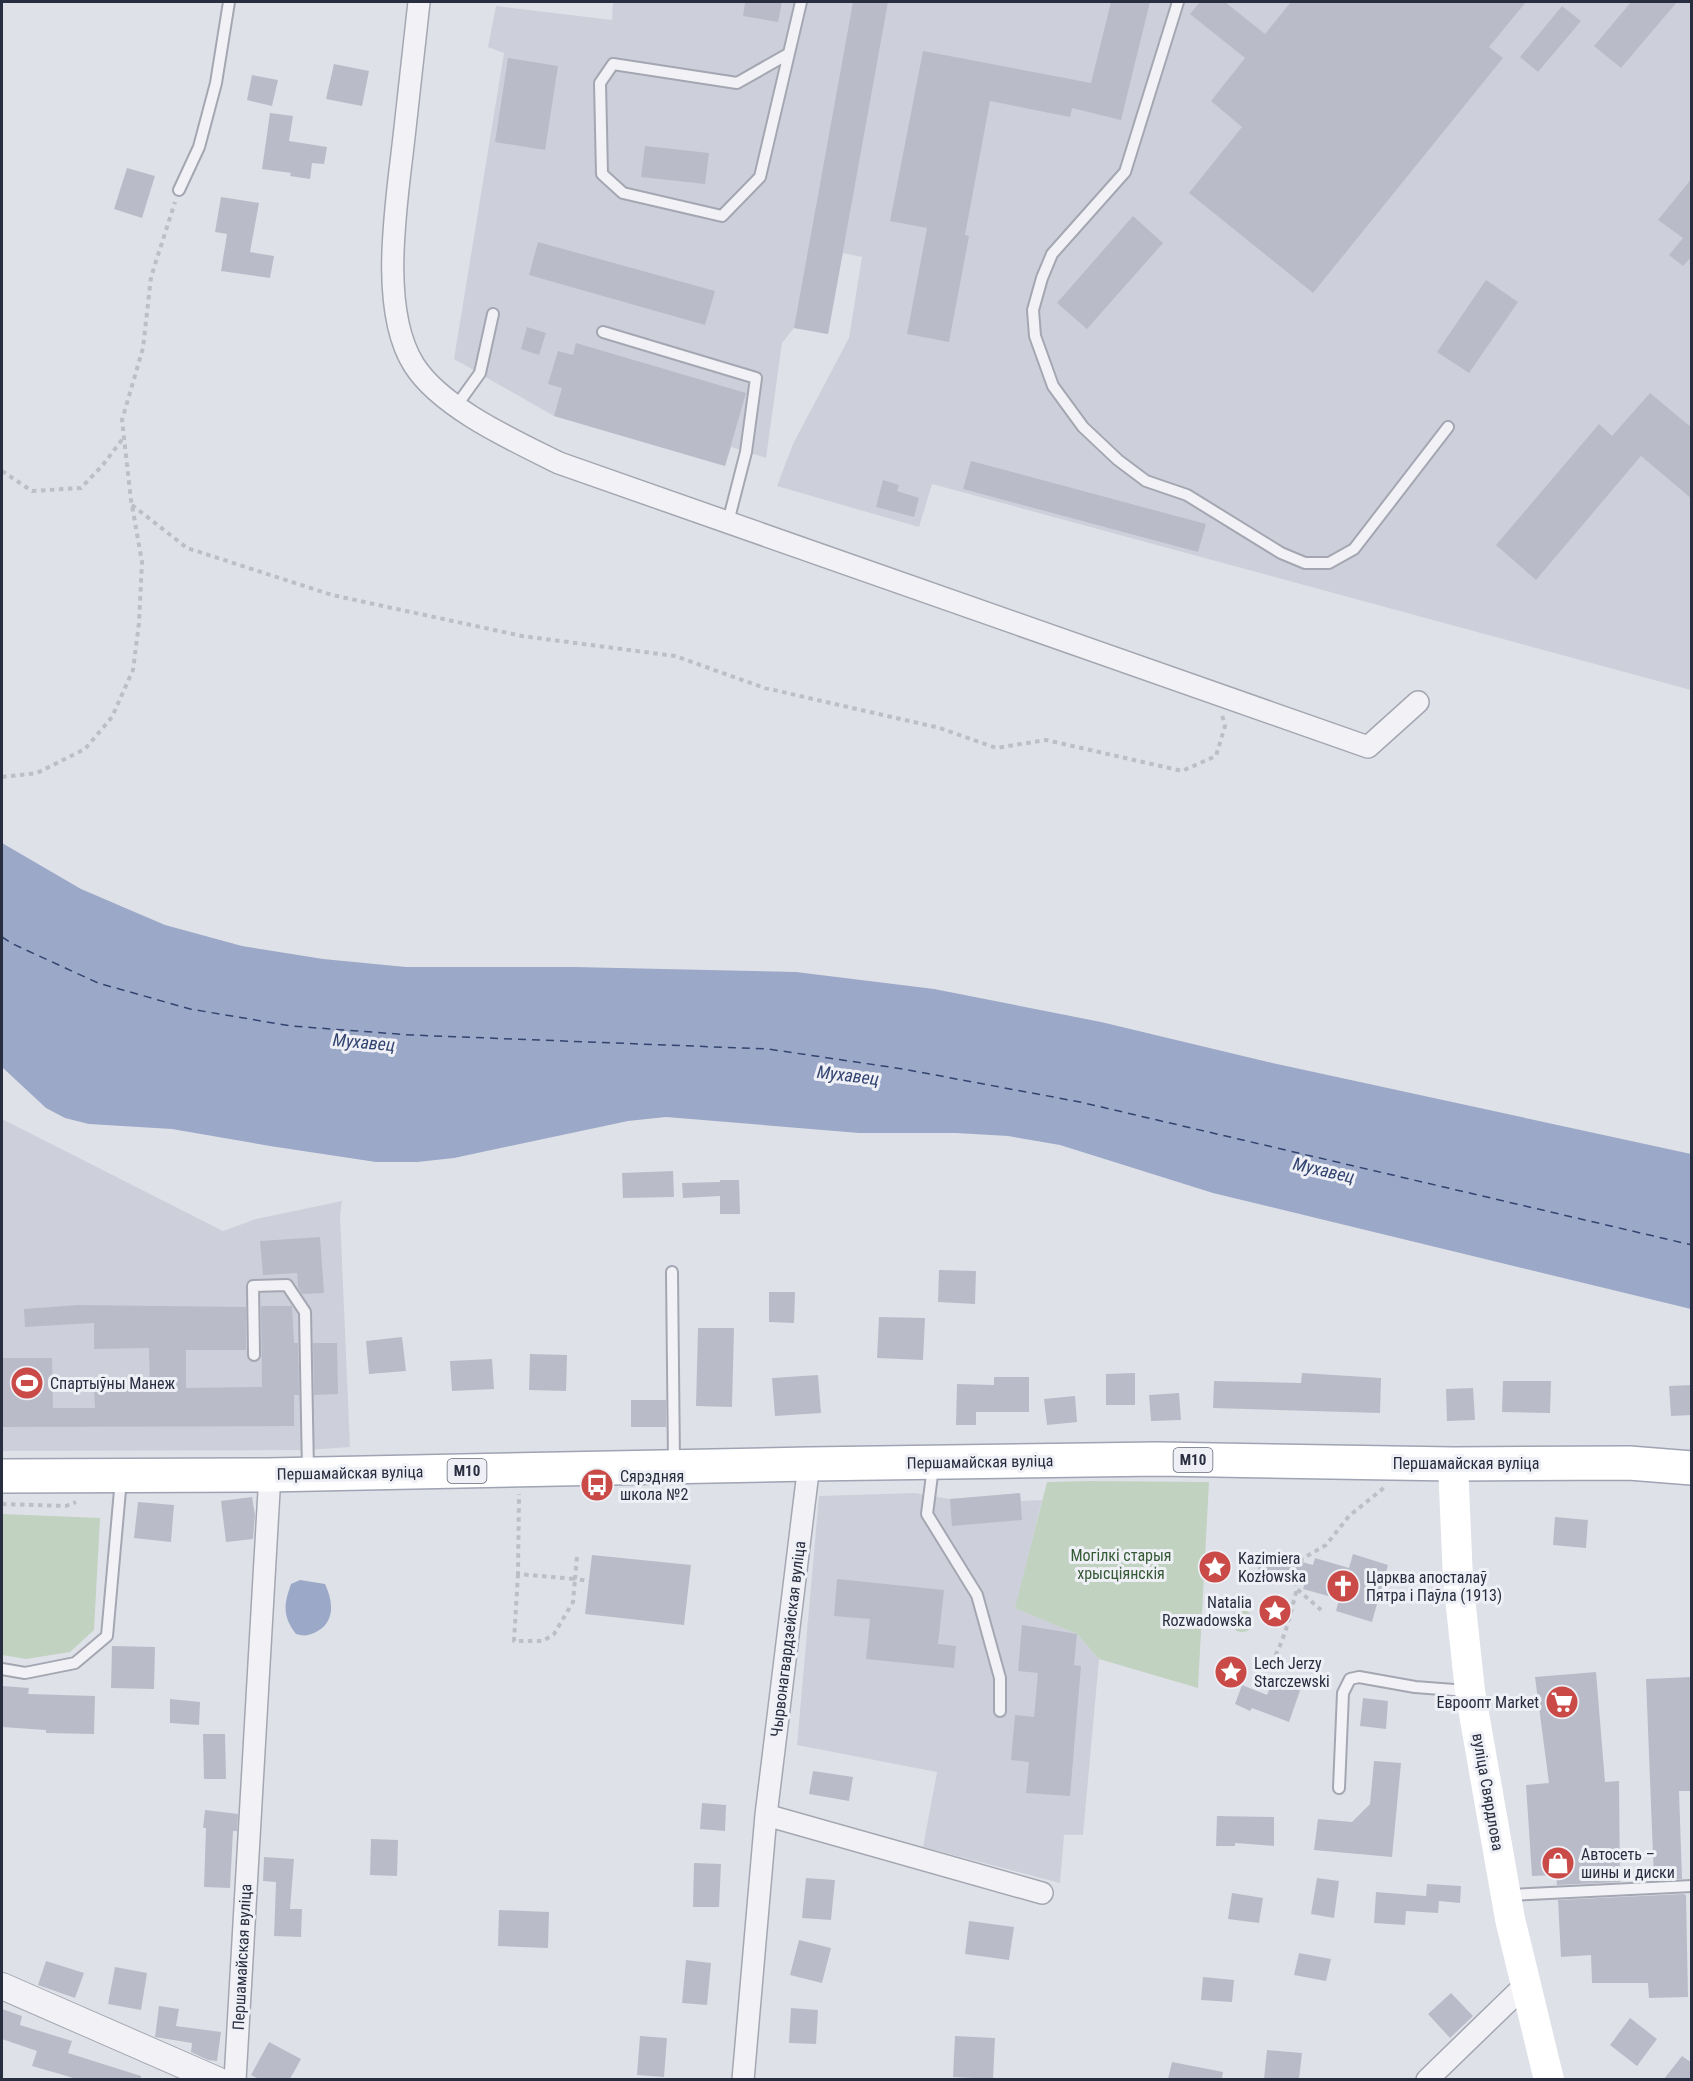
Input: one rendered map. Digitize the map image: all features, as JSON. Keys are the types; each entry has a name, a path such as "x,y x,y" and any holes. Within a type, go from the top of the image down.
{"main road":[{"name":"Першамайская вуліца","path":"2,1476 268,1475 1158,1459 1453,1464 1629,1463 1692,1468"},
{"name":"вуліца Свярдлова","path":"1453,1464 1458,1579 1470,1691 1505,1895 1549,2079"}],"street":[{"path":"419,2 395,219 393,290 400,336 414,365 441,394 493,430 560,463 1368,747 1418,702"},
{"name":"Чырвонагвардзейская вуліца","path":"743,2079 766,1815 810,1464"},
{"name":"Першамайская вуліца","path":"235,2079 269,1491 268,1475"},
{"path":"766,1815 1042,1893"},
{"path":"1427,2079 1526,1984"},
{"path":"2,1986 217,2079"}],"lane":[{"path":"179,190 199,147 216,83 230,2"},
{"path":"788,54 737,83 614,64 600,83 602,174 622,193 722,216 760,177 801,2"},
{"path":"1178,2 1125,172 1052,254 1042,278 1033,310 1035,336 1053,386 1083,427 1118,460 1146,481 1187,495 1281,553 1305,563 1329,563 1354,549 1448,427"},
{"path":"457,405 480,374 493,314"},
{"path":"603,332 756,378 746,452 728,522"},
{"path":"672,1272 674,1467"},
{"path":"254,1355 253,1286 287,1285 305,1312 308,1474"},
{"path":"933,1463 927,1514 977,1595 1000,1678 1000,1711"},
{"path":"2,1669 25,1672 75,1663 107,1636 122,1476"},
{"path":"1339,1788 1343,1693 1350,1679 1359,1677 1415,1687 1470,1691"},
{"path":"1505,1895 1692,1886"}],"path":[{"path":"2,777 38,773 85,749 112,717 133,670 139,622 142,562 132,505 122,420 143,348 151,277 179,190"},
{"path":"2,471 32,491 81,488 102,466 124,437"},
{"path":"132,505 187,548 332,595 522,636 675,656 765,688 940,728 996,748 1046,740 1182,771 1216,756 1225,726 1216,694"},
{"path":"1301,1562 1302,1559 1326,1545 1349,1516 1385,1489 1385,1482"},
{"path":"519,1487 518,1574 514,1641 543,1641 554,1634 573,1602 577,1557"},
{"path":"518,1574 589,1581"},
{"path":"1261,1678 1284,1640 1297,1589 1295,1581"},
{"path":"1297,1589 1321,1610"}],"shaded area":[{"path":"613,2 1691,2 1691,690 932,484 919,527 777,486 793,444 849,338 862,257 843,253 828,334 794,328 782,343 766,458 731,447 725,466 554,416 454,359 504,53 488,47 496,6 612,20"},
{"path":"2,1119 223,1231 256,1219 342,1201 340,1215 350,1447 307,1450 2,1451"},
{"path":"915,1493 950,1499 1020,1493 1021,1501 1042,1500 1016,1608 1077,1634 1099,1659 1083,1835 1064,1835 1060,1883 923,1847 937,1772 797,1745 819,1496"}],"green space":[{"name":"Могілкі старыя хрысціянскія","path":"1047,1482 1209,1482 1198,1688 1099,1659 1077,1634 1015,1608"},
{"path":"2,1514 100,1518 94,1630 70,1652 26,1659 2,1655"},
{"path":"1242,1610 1250,1613 1253,1621 1250,1629 1242,1632 1234,1629 1231,1621 1234,1613"}],"water":[{"name":"Мухавец","path":"2,843 81,889 165,925 242,946 323,959 406,967 574,967 796,972 934,989 1101,1022 1268,1062 1691,1154 1691,1309 1213,1193 1060,1145 1008,1136 956,1133 859,1133 666,1117 628,1121 454,1158 417,1162 376,1162 172,1129 89,1124 65,1118 46,1108 2,1067"},
{"path":"300,1580 325,1584 331,1605 326,1624 321,1629 307,1635 296,1634 286,1616 291,1584"}],"building":[{"path":"745,2 782,2 778,22 743,16"},
{"path":"853,2 888,2 828,334 794,328"},
{"path":"1111,2 1150,2 1121,120 1072,108 1070,117 990,101 965,235 969,236 949,342 907,334 927,228 890,221 923,51 1091,83"},
{"path":"1200,2 1225,2 1265,34 1291,2 1526,2 1489,47 1503,58 1313,293 1189,193 1242,127 1211,101 1245,58 1190,14"},
{"path":"1631,2 1677,2 1621,68 1594,46"},
{"path":"1562,6 1581,21 1538,72 1520,57"},
{"path":"508,58 558,66 545,150 495,142"},
{"path":"334,64 369,71 362,106 326,99"},
{"path":"252,75 278,80 272,106 247,100"},
{"path":"270,113 293,116 289,141 327,147 324,164 312,163 310,179 290,176 291,173 262,169"},
{"path":"645,146 709,153 705,184 641,177"},
{"path":"127,168 155,176 142,218 114,209"},
{"path":"1692,178 1692,256 1683,266 1669,255 1683,238 1658,220"},
{"path":"221,197 259,203 250,252 274,256 270,278 221,271 227,234 215,232"},
{"path":"1133,216 1163,243 1087,329 1057,303"},
{"path":"538,242 715,291 705,325 529,275"},
{"path":"1486,280 1518,302 1469,373 1437,352"},
{"path":"527,327 546,333 539,355 521,349"},
{"path":"576,343 746,393 725,466 554,416 562,388 548,384 558,351 573,355"},
{"path":"1650,393 1692,428 1692,499 1641,456 1536,580 1496,545 1599,424 1612,436"},
{"path":"971,461 1206,524 1198,552 963,489"},
{"path":"883,480 899,485 897,491 919,498 914,517 876,507"},
{"path":"673,1171 674,1197 623,1198 622,1173"},
{"path":"720,1180 739,1180 740,1214 720,1214 720,1196 683,1198 682,1183 720,1182"},
{"path":"320,1237 324,1293 302,1294 298,1287 297,1273 263,1275 260,1241"},
{"path":"939,1270 976,1271 975,1304 938,1302"},
{"path":"769,1292 795,1292 794,1323 769,1322"},
{"path":"78,1305 246,1307 246,1350 186,1350 186,1388 262,1387 261,1306 292,1306 294,1343 298,1343 299,1395 294,1395 294,1426 2,1427 2,1358 52,1358 53,1408 95,1408 94,1389 150,1389 149,1348 94,1349 94,1323 25,1327 24,1309"},
{"path":"879,1317 925,1318 923,1360 877,1358"},
{"path":"698,1328 734,1328 732,1407 696,1406"},
{"path":"402,1337 406,1371 369,1374 366,1341"},
{"path":"313,1343 337,1343 338,1394 314,1395"},
{"path":"530,1354 567,1355 566,1391 529,1390"},
{"path":"492,1359 494,1389 452,1391 450,1361"},
{"path":"1135,1373 1135,1405 1106,1405 1106,1374"},
{"path":"1302,1373 1381,1378 1380,1413 1213,1408 1214,1381 1301,1383"},
{"path":"818,1375 821,1413 775,1416 772,1378"},
{"path":"994,1377 1029,1377 1029,1412 976,1412 976,1425 956,1425 957,1384 994,1385"},
{"path":"1503,1381 1551,1381 1550,1413 1502,1412"},
{"path":"1692,1385 1692,1415 1671,1416 1669,1386"},
{"path":"1473,1388 1475,1420 1447,1421 1446,1389"},
{"path":"1179,1393 1181,1420 1151,1421 1149,1395"},
{"path":"1075,1396 1077,1422 1047,1425 1044,1399"},
{"path":"631,1400 666,1400 666,1427 631,1427"},
{"path":"1020,1493 1022,1520 952,1526 950,1499"},
{"path":"252,1497 255,1515 253,1539 226,1542 221,1501"},
{"path":"138,1502 174,1505 171,1542 134,1538"},
{"path":"1555,1517 1588,1520 1586,1548 1553,1545"},
{"name":"Царква апосталаў Пятра і Паўла (1913)","path":"1263,1551 1313,1565 1315,1558 1349,1568 1353,1554 1388,1565 1372,1622 1336,1611 1339,1599 1303,1589 1305,1583 1258,1569"},
{"path":"592,1555 691,1565 684,1625 585,1614"},
{"path":"837,1579 944,1590 938,1644 956,1646 954,1668 866,1659 870,1619 834,1616"},
{"path":"1022,1625 1077,1634 1074,1665 1081,1666 1070,1796 1026,1793 1029,1762 1011,1760 1015,1715 1034,1717 1038,1673 1018,1671"},
{"path":"112,1646 155,1647 154,1689 111,1688"},
{"path":"1596,1672 1605,1782 1619,1781 1620,1882 1557,1885 1556,1875 1532,1876 1526,1785 1549,1783 1535,1677"},
{"path":"1275,1675 1302,1685 1289,1722 1252,1708 1250,1711 1235,1704 1242,1685 1267,1695"},
{"path":"1692,1677 1692,1791 1679,1791 1682,1879 1654,1880 1646,1679"},
{"path":"2,1686 29,1688 28,1694 95,1696 94,1734 46,1733 46,1730 2,1727"},
{"path":"1363,1698 1388,1701 1386,1729 1360,1726"},
{"path":"170,1699 200,1702 199,1725 170,1723"},
{"path":"203,1734 225,1734 226,1779 204,1779"},
{"path":"1374,1761 1401,1763 1392,1857 1314,1850 1318,1819 1352,1822 1370,1804"},
{"path":"813,1771 853,1777 849,1801 809,1794"},
{"path":"702,1803 726,1805 725,1831 700,1829"},
{"path":"205,1810 238,1814 237,1831 233,1831 230,1888 204,1887"},
{"path":"1217,1816 1274,1817 1274,1846 1235,1843 1235,1846 1216,1846"},
{"path":"371,1839 398,1840 397,1876 370,1875"},
{"path":"264,1857 294,1859 290,1909 302,1909 301,1937 274,1936 276,1882 263,1881"},
{"path":"694,1863 721,1864 719,1907 693,1907"},
{"path":"806,1878 835,1880 831,1920 802,1918"},
{"path":"1317,1878 1339,1881 1334,1918 1311,1914"},
{"path":"1427,1884 1461,1886 1460,1903 1439,1901 1438,1913 1406,1911 1405,1925 1374,1923 1376,1892 1426,1896"},
{"path":"1232,1893 1263,1898 1259,1923 1228,1919"},
{"path":"1686,1895 1688,1997 1649,1998 1648,1983 1592,1983 1591,1955 1561,1957 1558,1900"},
{"path":"499,1910 549,1912 548,1948 498,1946"},
{"path":"969,1921 1014,1927 1009,1960 965,1954"},
{"path":"799,1940 831,1948 822,1983 790,1975"},
{"path":"1299,1953 1331,1959 1326,1981 1294,1975"},
{"path":"686,1960 711,1963 707,2005 682,2003"},
{"path":"46,1961 84,1973 75,1998 38,1985"},
{"path":"115,1967 147,1973 141,2010 108,2004"},
{"path":"1203,1977 1234,1980 1232,2002 1201,2000"},
{"path":"1451,1993 1473,2016 1450,2038 1428,2014"},
{"path":"159,2006 179,2009 176,2026 221,2032 217,2061 208,2060 191,2052 192,2043 155,2037"},
{"path":"791,2008 818,2010 816,2044 789,2043"},
{"path":"2,2009 22,2016 20,2025 72,2041 68,2053 141,2076 141,2079 77,2079 32,2066 37,2051 2,2039"},
{"path":"1630,2018 1657,2039 1637,2066 1610,2045"},
{"path":"640,2036 667,2038 664,2077 637,2075"},
{"path":"955,2036 995,2038 993,2079 953,2077"},
{"path":"269,2042 301,2059 290,2079 259,2079 251,2075"},
{"path":"1267,2050 1302,2053 1299,2079 1264,2079"},
{"path":"1682,2056 1692,2063 1692,2079 1664,2079"},
{"path":"1172,2062 1223,2072 1222,2079 1168,2079"}],"ferry route":[{"path":"2,937 98,983 190,1009 291,1026 411,1035 768,1049 903,1069 1080,1102 1692,1245"}],"place":[{"name":"Спартыўны Манеж","path":"27,1383"},
{"name":"Сярэдняя школа №2","path":"597,1485"},
{"name":"Kazimiera Kozłowska","path":"1215,1567"},
{"name":"Царква апосталаў Пятра і Паўла (1913)","path":"1343,1586"},
{"name":"Natalia Rozwadowska","path":"1275,1611"},
{"name":"Lech Jerzy Starczewski","path":"1231,1672"},
{"name":"Евроопт Market","path":"1562,1702"},
{"name":"Автосеть – шины и диски","path":"1558,1863"}]}
